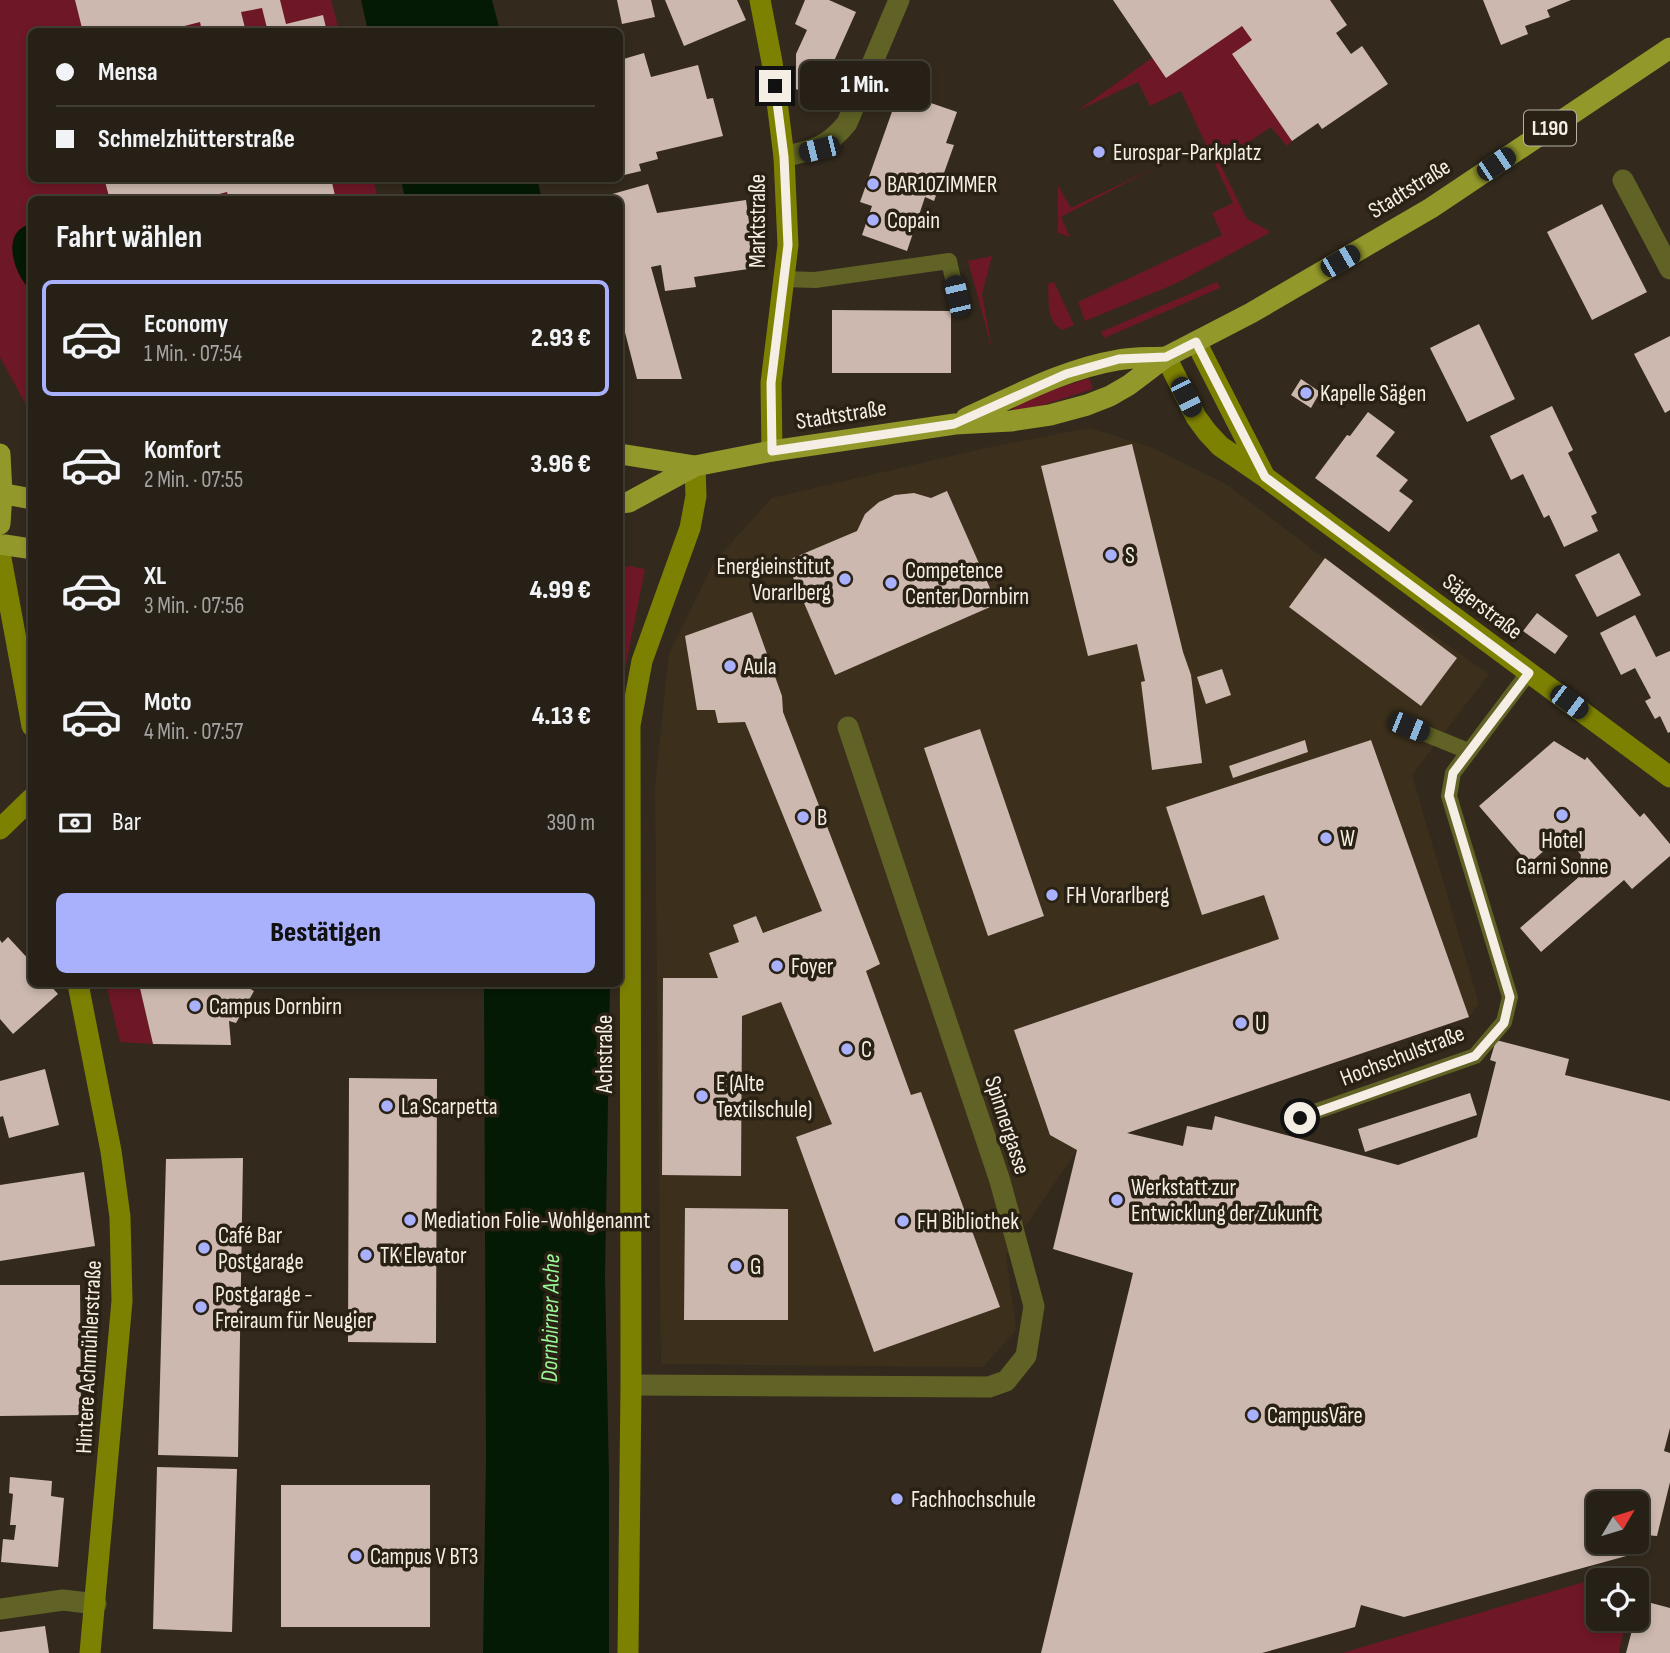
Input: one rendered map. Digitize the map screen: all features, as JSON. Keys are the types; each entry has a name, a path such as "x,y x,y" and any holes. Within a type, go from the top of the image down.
{"main road":[{"name":"Stadtstraße","path":"623,503 629,502 695,466 772,451 954,424 1011,421 1087,405 1129,385 1166,357 1251,313 1431,208 1670,48"},
{"name":"Stadtstraße","path":"954,424 1066,374 1119,359 1166,357"},
{"path":"0,454 0,524"},
{"name":"Stadtstraße","path":"623,454 695,466"},
{"path":"1,493 28,498"},
{"path":"0,544 28,548"}],"street":[{"path":"760,0 772,62 784,157"},
{"name":"Marktstraße","path":"772,451 771,383 788,245 784,157 819,149 836,137 847,123 898,0"},
{"path":"1623,180 1670,269"},
{"name":"Sägerstraße","path":"1196,342 1265,477"},
{"name":"Sägerstraße","path":"1166,357 1196,417 1220,446 1670,777"},
{"name":"Achstraße","path":"628,1653 631,1385 630,725 642,661 690,528 695,496 695,466"},
{"path":"0,553 28,704"},
{"name":"Spinnergasse","path":"631,1385 989,1387 1006,1381 1026,1356 1034,1306 1000,1181 848,727"},
{"path":"0,829 28,802"},
{"name":"Hintere Achmühlerstraße","path":"79,987 111,1152 120,1217 122,1301 90,1653"},
{"path":"0,1609 63,1600 96,1604"}],"lane":[{"path":"783,279 814,280 948,261 957,296"},
{"name":"Hochschulstraße","path":"1300,1118 1475,1056 1504,1023 1510,997 1449,796 1453,773 1529,673"},
{"path":"1409,727 1468,751"}],"shaded area":[{"path":"0,0 331,0 338,28 28,28 28,182 374,182 377,196 28,196 28,408 0,357"},
{"path":"1242,26 1252,40 1233,54 1292,141 1287,146 1271,127 1219,162 1247,219 1271,232 1177,283 1085,321 1078,302 1222,235 1212,213 1233,203 1181,91 1150,106 1138,82 1077,111 1152,58"},
{"path":"1154,168 1061,217 1070,237 1058,233 1058,186 1071,208"},
{"path":"992,256 982,294 992,349 968,261"},
{"path":"1054,282 1074,325 1063,330 1051,316 1048,284"},
{"path":"1217,282 1220,288 1104,338 1101,332"},
{"path":"1089,378 1093,389 1012,415 1010,411 1028,398"},
{"name":"FH Vorarlberg","path":"1089,428 1151,447 1228,485 1315,552 1489,674 1412,775 1479,1004 1469,1017 1077,1150 1006,1255 1016,1330 983,1367 661,1364 655,786 669,654 714,562 772,498 981,449"},
{"path":"623,567 645,569 623,680"},
{"path":"107,987 140,987 153,1044 120,1042"},
{"path":"1586,1582 1586,1631 1624,1631 1619,1653 1342,1653"}],"water":[{"path":"361,0 492,0 499,28 367,28"},
{"path":"402,182 538,182 541,196 404,196"},
{"path":"28,225 28,287 19,274 13,253 15,235"},
{"name":"Dornbirner Ache","path":"484,987 610,987 605,1277 609,1653 483,1653 486,1459"}],"building":[{"path":"75,0 280,0 286,24 323,15 326,28 267,28 262,8 241,12 245,28 201,28 200,22 177,28 82,28"},
{"path":"617,0 651,0 655,17 622,24"},
{"path":"665,0 737,0 746,20 684,46"},
{"path":"805,0 829,0 856,12 817,99 796,89 796,54 807,30 795,24"},
{"path":"1113,0 1330,0 1347,25 1336,33 1351,54 1362,46 1388,84 1322,129 1318,123 1292,141 1232,54 1252,40 1242,26 1166,78"},
{"path":"1483,0 1571,0 1547,10 1550,17 1525,26 1528,34 1501,45"},
{"path":"644,53 651,77 698,65 707,99 713,98 723,136 656,152 658,159 639,164 641,171 623,175 623,59"},
{"path":"899,92 957,112 946,143 954,145 934,201 925,197 907,251 862,235 872,206 860,202"},
{"path":"105,182 332,182 335,196 228,196 227,192 212,196 109,196"},
{"path":"648,184 657,213 746,200 755,268 694,277 696,287 665,291 661,265 651,267 682,379 637,379 623,325 623,196 605,196"},
{"path":"1602,204 1647,292 1592,320 1547,232"},
{"path":"832,310 951,311 951,373 832,373"},
{"path":"1479,324 1515,399 1467,422 1430,348"},
{"path":"1670,336 1670,410 1665,413 1634,354"},
{"name":"Kapelle Sägen","path":"1301,379 1320,392 1311,408 1291,395"},
{"path":"1552,406 1573,450 1568,453 1597,513 1591,516 1598,531 1564,547 1549,515 1544,518 1523,474 1511,480 1490,436"},
{"path":"1368,412 1395,432 1376,456 1408,480 1399,491 1413,501 1389,532 1315,478"},
{"name":"S","path":"1132,444 1191,675 1202,763 1152,770 1141,682 1145,681 1137,644 1088,656 1041,466"},
{"name":"Competence Center Dornbirn","path":"947,491 997,604 835,675 786,561 857,531 865,514 879,502 895,495 914,493 931,498"},
{"path":"1619,553 1641,595 1597,617 1575,575"},
{"path":"1325,558 1457,658 1421,706 1289,607"},
{"path":"752,612 782,696 783,712 880,964 866,971 911,1095 921,1092 1000,1307 874,1352 796,1137 832,1124 781,1002 742,1016 741,1176 662,1175 663,978 718,978 709,953 739,942 733,925 756,916 763,933 822,911 745,722 718,723 715,710 697,710 685,636"},
{"path":"1537,613 1568,636 1555,654 1523,631"},
{"path":"1635,615 1656,657 1670,651 1668,733 1660,716 1655,719 1645,701 1651,698 1635,668 1621,675 1600,633"},
{"path":"1222,669 1231,695 1206,704 1197,677"},
{"path":"980,729 1044,916 988,936 924,748"},
{"path":"1305,740 1308,752 1233,778 1229,766"},
{"path":"1371,740 1469,1017 1127,1133 1183,1146 1187,1126 1212,1130 1215,1116 1398,1165 1477,1137 1496,1062 1490,1060 1496,1040 1569,1059 1565,1075 1670,1101 1670,1428 1664,1451 1670,1453 1670,1482 1657,1536 1649,1535 1649,1491 1586,1491 1586,1554 1634,1554 1404,1617 1361,1605 1355,1627 1262,1653 1041,1653 1133,1273 1053,1249 1077,1150 1050,1135 1014,1030 1279,939 1264,895 1202,915 1166,807"},
{"name":"Hotel Garni Sonne","path":"1554,741 1585,760 1587,757 1640,817 1644,813 1670,844 1670,856 1632,889 1624,880 1541,952 1520,928 1587,870 1580,863 1581,855 1564,833 1529,864 1479,806"},
{"path":"8,937 28,959 28,987 52,987 58,994 13,1034 0,1019 0,940 2,943"},
{"name":"Campus Dornbirn","path":"140,987 247,987 254,991 236,1023 229,1021 231,1045 153,1044"},
{"path":"45,1069 59,1125 9,1138 3,1116 0,1117 0,1081"},
{"path":"349,1078 437,1079 436,1343 348,1342"},
{"path":"1470,1093 1477,1115 1365,1152 1358,1129"},
{"name":"Postgarage - Freiraum für Neugier","path":"243,1158 238,1457 158,1455 166,1159"},
{"path":"84,1172 95,1246 0,1261 0,1185"},
{"name":"G","path":"685,1208 788,1209 788,1320 684,1320"},
{"path":"0,1285 80,1285 81,1415 0,1416"},
{"path":"157,1467 237,1469 232,1632 153,1629"},
{"path":"10,1477 52,1481 51,1496 64,1498 58,1567 1,1562 3,1539 14,1540 16,1525 10,1525 13,1494 9,1493"},
{"name":"Campus V BT3","path":"281,1485 430,1485 430,1627 281,1627"},
{"path":"1649,1602 1670,1608 1670,1653 1626,1653 1632,1631 1649,1631"},
{"path":"45,1626 49,1653 0,1653 0,1632"}],"place":[{"name":"Eurospar-Parkplatz","path":"1099,152"},
{"name":"BAR10ZIMMER","path":"873,184"},
{"name":"Copain","path":"873,220"},
{"name":"Kapelle Sägen","path":"1306,393"},
{"name":"S","path":"1111,555"},
{"name":"Energieinstitut Vorarlberg","path":"845,579"},
{"name":"Competence Center Dornbirn","path":"891,583"},
{"name":"Aula","path":"730,666"},
{"name":"Hotel Garni Sonne","path":"1562,815"},
{"name":"B","path":"803,817"},
{"name":"W","path":"1326,838"},
{"name":"FH Vorarlberg","path":"1052,895"},
{"name":"Foyer","path":"777,966"},
{"name":"Campus Dornbirn","path":"195,1006"},
{"name":"U","path":"1241,1023"},
{"name":"C","path":"847,1049"},
{"name":"E (Alte Textilschule)","path":"702,1096"},
{"name":"La Scarpetta","path":"387,1106"},
{"name":"Werkstatt zur Entwicklung der Zukunft","path":"1117,1200"},
{"name":"Mediation Folie-Wohlgenannt","path":"410,1220"},
{"name":"FH Bibliothek","path":"903,1221"},
{"name":"Café Bar Postgarage","path":"204,1248"},
{"name":"TK Elevator","path":"366,1255"},
{"name":"G","path":"736,1266"},
{"name":"Postgarage - Freiraum für Neugier","path":"201,1307"},
{"name":"CampusVäre","path":"1253,1415"},
{"name":"Fachhochschule","path":"897,1499"},
{"name":"Campus V BT3","path":"356,1556"}],"route":[{"path":"775,86 784,157 788,245 771,383 772,451 954,424 1066,374 1119,359 1166,357 1196,342 1265,477 1529,673 1453,773 1449,796 1510,997 1504,1023 1475,1056 1300,1118"}]}
